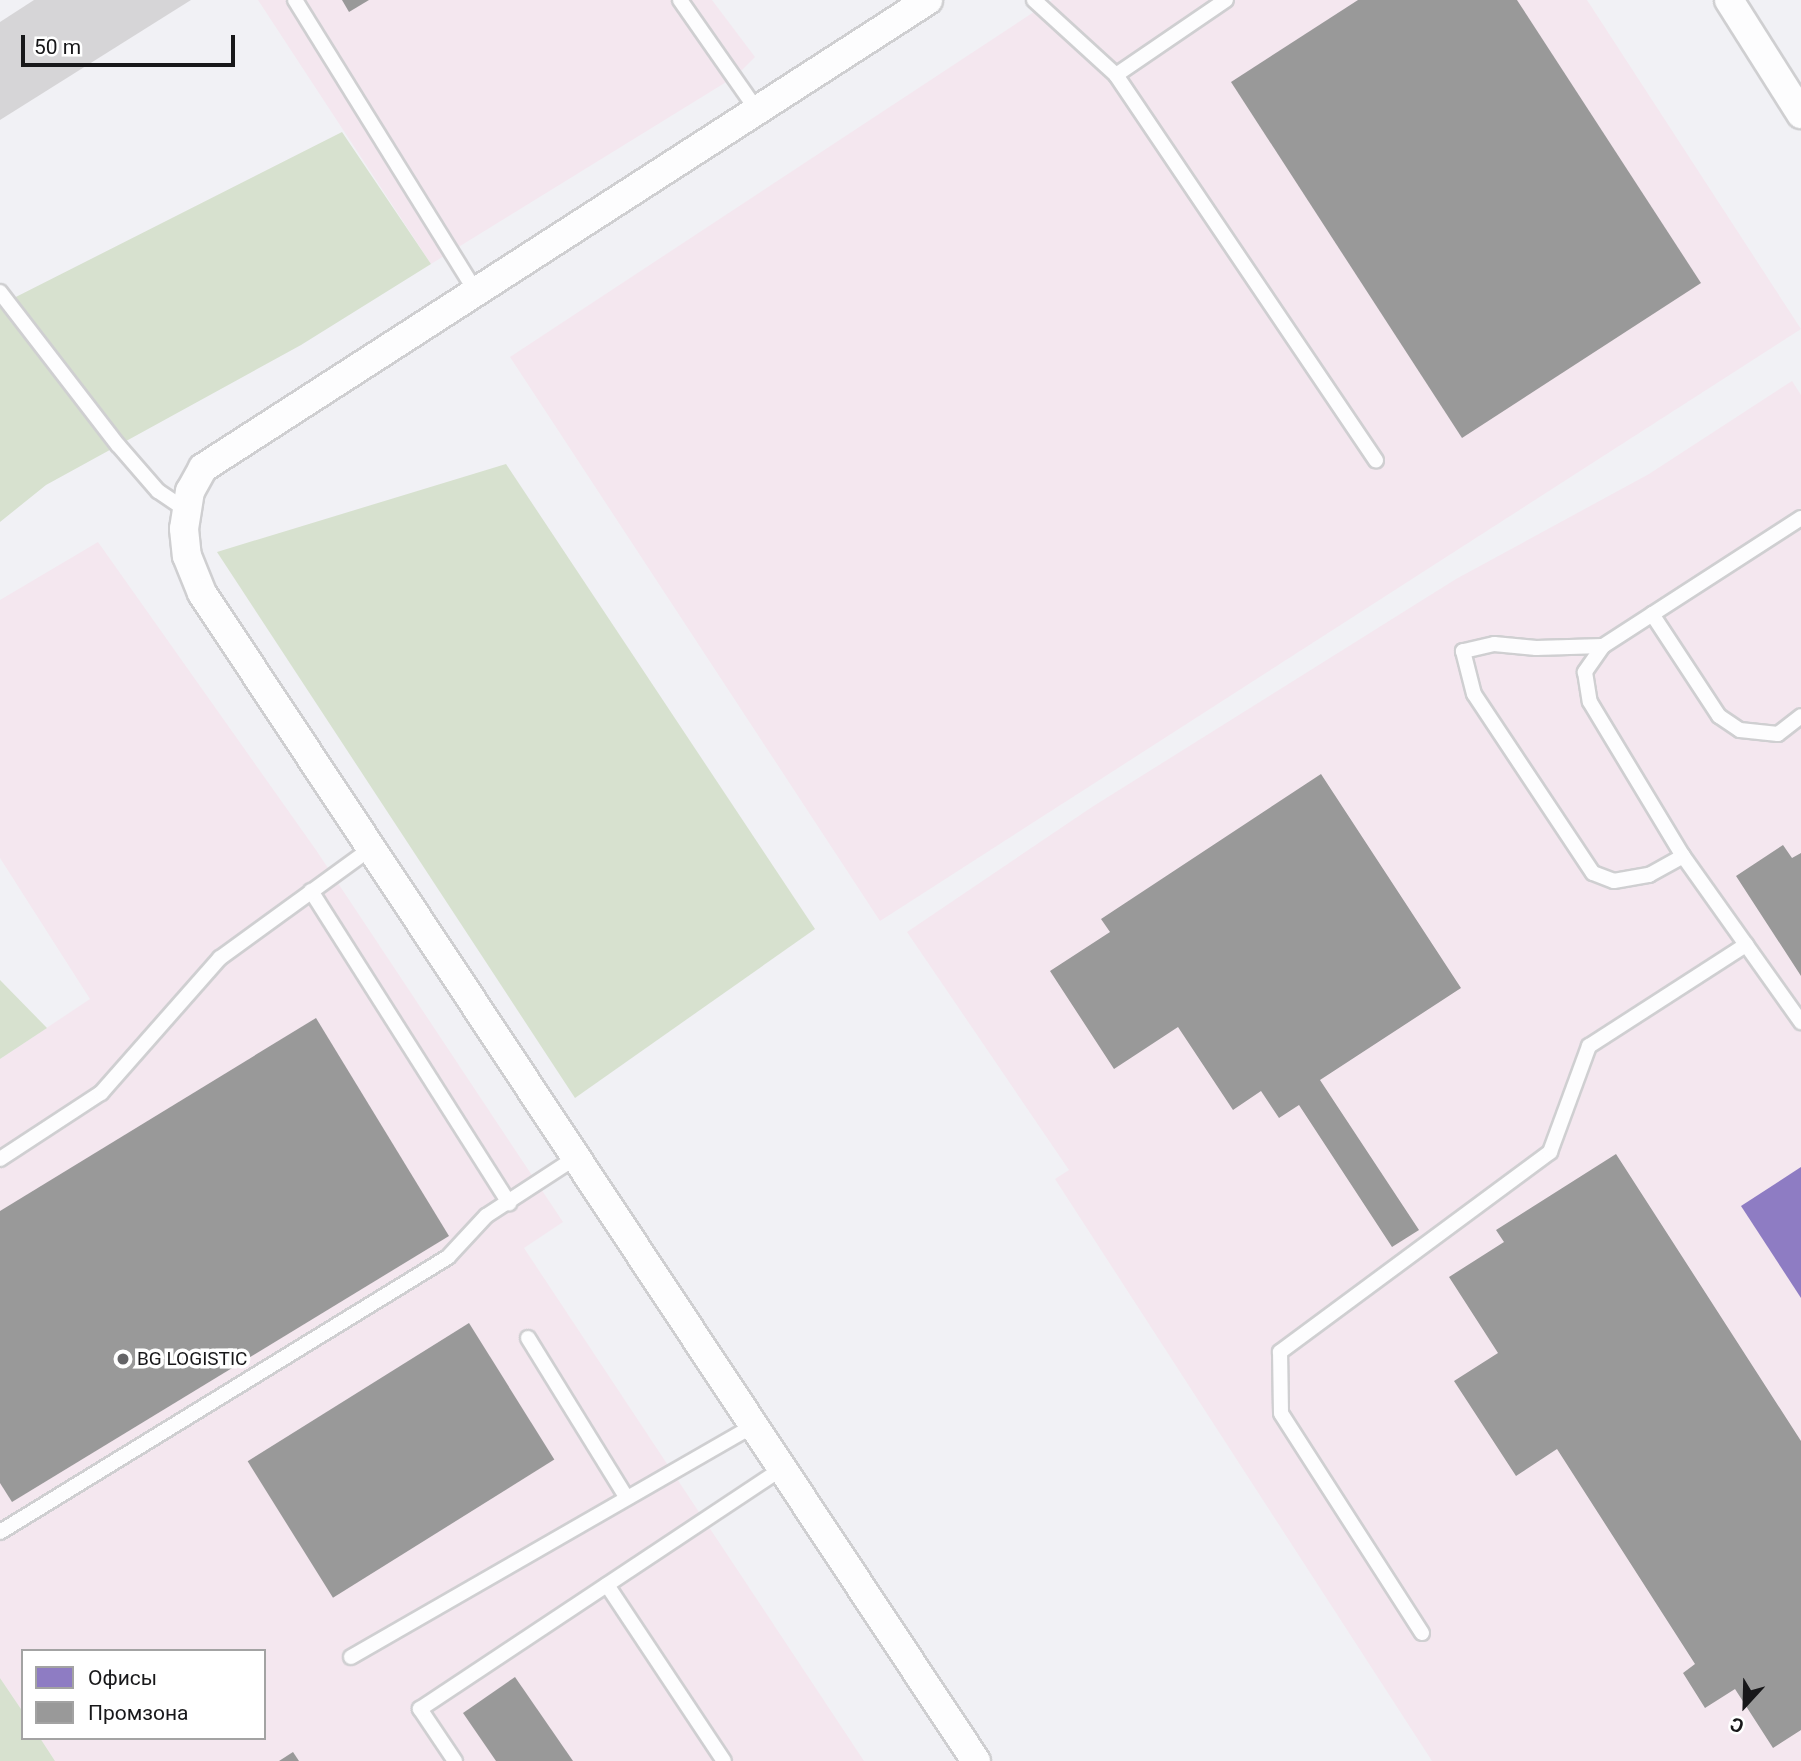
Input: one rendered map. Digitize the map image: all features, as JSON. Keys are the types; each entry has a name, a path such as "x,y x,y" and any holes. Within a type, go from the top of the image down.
{"street":[{"path":"929,0 475,290 204,468 185,509 187,556 202,593 976,1761"},
{"path":"1729,0 1801,114"}],"lane":[{"path":"295,0 475,290"},
{"path":"680,0 756,109"},
{"path":"1034,0 1116,75 1376,460"},
{"path":"1116,75 1226,0"},
{"path":"0,292 118,445 158,491 185,509"},
{"path":"1801,518 1603,646 1585,672 1590,702 1683,856 1801,1022"},
{"path":"1652,614 1719,716 1740,730 1778,734 1801,716"},
{"path":"1603,646 1536,648 1494,644 1463,651 1474,694 1593,873 1614,881 1649,875 1683,856"},
{"path":"0,1159 102,1093 220,958 370,849"},
{"path":"311,891 509,1203"},
{"path":"1422,1633 1281,1413 1280,1352 1550,1152 1589,1046 1746,945"},
{"path":"0,1532 448,1257 486,1216 575,1158"},
{"path":"528,1338 625,1495"},
{"path":"351,1657 625,1495 752,1426"},
{"path":"455,1761 420,1709 781,1469"},
{"path":"607,1585 724,1761"}],"shaded area":[{"path":"258,0 712,0 755,57 736,76 431,264"},
{"path":"1052,0 1587,0 1801,329 880,921 510,357"},
{"path":"1792,381 1801,395 1801,1761 1432,1761 1055,1179 1069,1170 907,932 1092,807 1456,579 1649,474"},
{"path":"98,542 316,850 563,1222 524,1248 864,1761 55,1761 41,1740 266,1740 266,1649 21,1649 21,1709 0,1678 0,1059 90,999 0,858 0,600"}],"green space":[{"path":"342,132 431,264 301,345 46,485 0,522 0,305"},
{"path":"506,464 815,929 575,1098 217,552"},
{"path":"0,980 47,1028 0,1059"},
{"path":"0,1678 21,1709 21,1740 41,1740 55,1761 0,1761"}],"building: Офисы":[{"path":"1801,1167 1801,1298 1741,1206"}],"building: Промзона":[{"path":"342,0 369,0 349,12"},
{"path":"1358,0 1517,0 1701,283 1462,438 1231,82"},
{"path":"1321,774 1461,988 1320,1080 1419,1230 1392,1247 1299,1105 1279,1118 1261,1091 1233,1110 1178,1027 1114,1069 1050,971 1110,932 1101,919"},
{"path":"1783,845 1792,858 1801,853 1801,976 1736,876"},
{"name":"BG LOGISTIC","path":"316,1018 449,1236 12,1502 0,1483 0,1211"},
{"path":"1616,1154 1801,1441 1801,1730 1773,1748 1735,1689 1705,1708 1683,1673 1695,1664 1557,1449 1516,1476 1454,1381 1498,1353 1449,1277 1504,1242 1496,1230"},
{"path":"469,1323 554,1460 333,1598 248,1461"},
{"path":"515,1677 573,1761 496,1761 463,1713"},
{"path":"293,1752 299,1761 279,1761"}],"building: Прочее":[{"path":"34,0 191,0 0,120 0,22"}],"place":[{"name":"BG LOGISTIC","path":"123,1359"}]}
